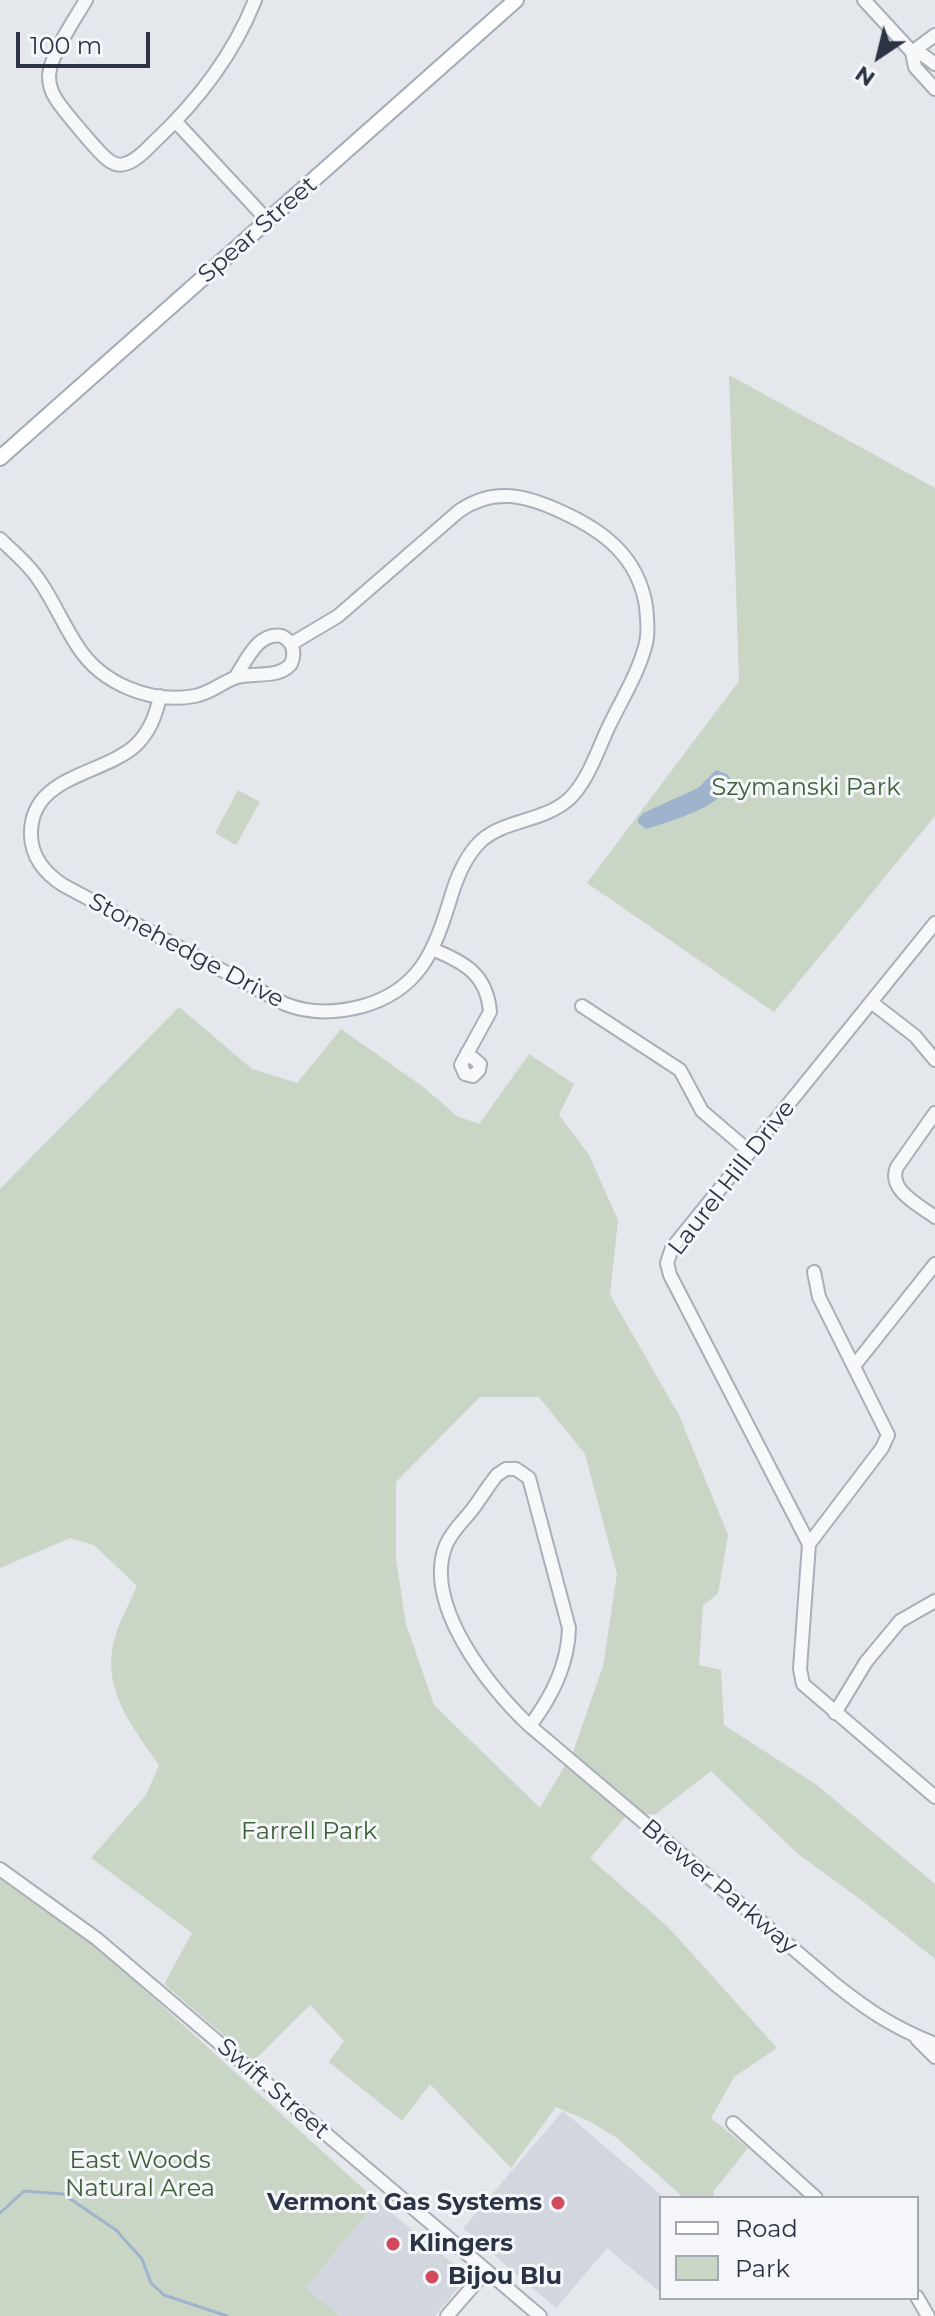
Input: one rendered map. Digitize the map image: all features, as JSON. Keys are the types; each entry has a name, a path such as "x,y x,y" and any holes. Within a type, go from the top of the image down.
{"main road":[{"name":"Spear Street","path":"0,458 516,0"}],"street":[{"path":"86,0 51,65 51,90 57,102 104,156 118,164 127,164 142,153 176,122 199,95 229,52 255,0"},
{"path":"864,0 912,52 915,67 935,89"},
{"path":"912,52 935,35"},
{"path":"912,52 923,55 935,64"},
{"path":"176,122 268,221"},
{"name":"Stonehedge Drive","path":"160,696 153,721 138,743 58,784 37,806 32,824 32,842 41,865 52,878 296,1008 343,1010 385,998 411,981 432,949 458,877 474,849 497,830 551,812 568,799 581,783 646,645 647,614 638,577 618,548 588,524 521,495 494,496 473,502 459,511 338,616 291,644"},
{"path":"0,539 33,571 77,646 92,664 123,686 160,696 197,695 235,678 285,669 293,660 291,644 282,636 266,637 259,642 235,678"},
{"name":"Laurel Hill Drive","path":"809,1544 667,1267 668,1256 935,923"},
{"path":"432,949 469,966 483,985 490,1012 467,1053"},
{"path":"871,1002 915,1036 935,1060"},
{"path":"582,1006 680,1070 702,1111 750,1152"},
{"path":"935,1113 893,1177 898,1188 935,1217"},
{"path":"854,1366 935,1264"},
{"path":"814,1272 819,1297 888,1435 882,1448 809,1544 800,1680 806,1689 935,1797"},
{"name":"Brewer Parkway","path":"530,1726 545,1706 563,1667 569,1628 529,1478 516,1469 506,1469 497,1475 458,1526 447,1544 441,1564 442,1584 459,1632 488,1681 530,1726 836,1985 877,2017 914,2037 935,2044"},
{"path":"835,1713 866,1662 900,1621 935,1601"},
{"name":"Swift Street","path":"0,1869 97,1939 540,2316"},
{"name":"Brewer Parkway","path":"914,2037 935,2057"},
{"path":"733,2123 814,2196"},
{"path":"447,2316 486,2271"}],"shaded area":[{"path":"563,2111 663,2196 659,2196 659,2291 607,2248 556,2308 463,2228"},
{"path":"377,2201 468,2276 435,2316 340,2316 306,2288"}],"green space":[{"name":"Szymanski Park","path":"729,375 935,488 935,816 774,1012 587,883 739,681"},
{"path":"238,790 260,802 236,845 215,833"},
{"name":"Farrell Park","path":"179,1007 252,1069 297,1083 341,1029 422,1086 457,1116 479,1124 529,1054 574,1084 559,1115 589,1155 618,1220 610,1295 679,1415 728,1535 718,1594 703,1605 699,1665 721,1670 724,1725 817,1785 935,1884 935,1959 798,1854 711,1771 656,1814 627,1815 590,1858 669,1928 777,2048 734,2077 711,2118 748,2148 713,2192 714,2196 682,2196 617,2138 591,2122 556,2107 511,2168 430,2084 402,2121 329,2062 344,2041 310,2005 254,2061 164,1984 192,1933 91,1858 146,1795 159,1765 123,1709 112,1679 113,1645 137,1586 94,1545 70,1538 0,1568 0,1189","holes":["480,1397 539,1397 585,1454 617,1574 603,1666 573,1752 540,1808 434,1705 406,1624 396,1558 396,1482"]},
{"name":"East Woods Natural Area","path":"0,1877 21,1889 95,1945 377,2201 306,2288 340,2316 0,2316"}],"water":[{"path":"716,770 727,774 732,781 727,790 707,806 646,829 638,823 643,813 698,788"}],"waterway":[{"path":"0,2213 24,2191 63,2194 116,2230 142,2259 151,2283 164,2295 227,2316"}],"place":[{"name":"Vermont Gas Systems","path":"558,2203"},
{"name":"Klingers","path":"393,2244"},
{"name":"Bijou Blu","path":"432,2277"}]}
